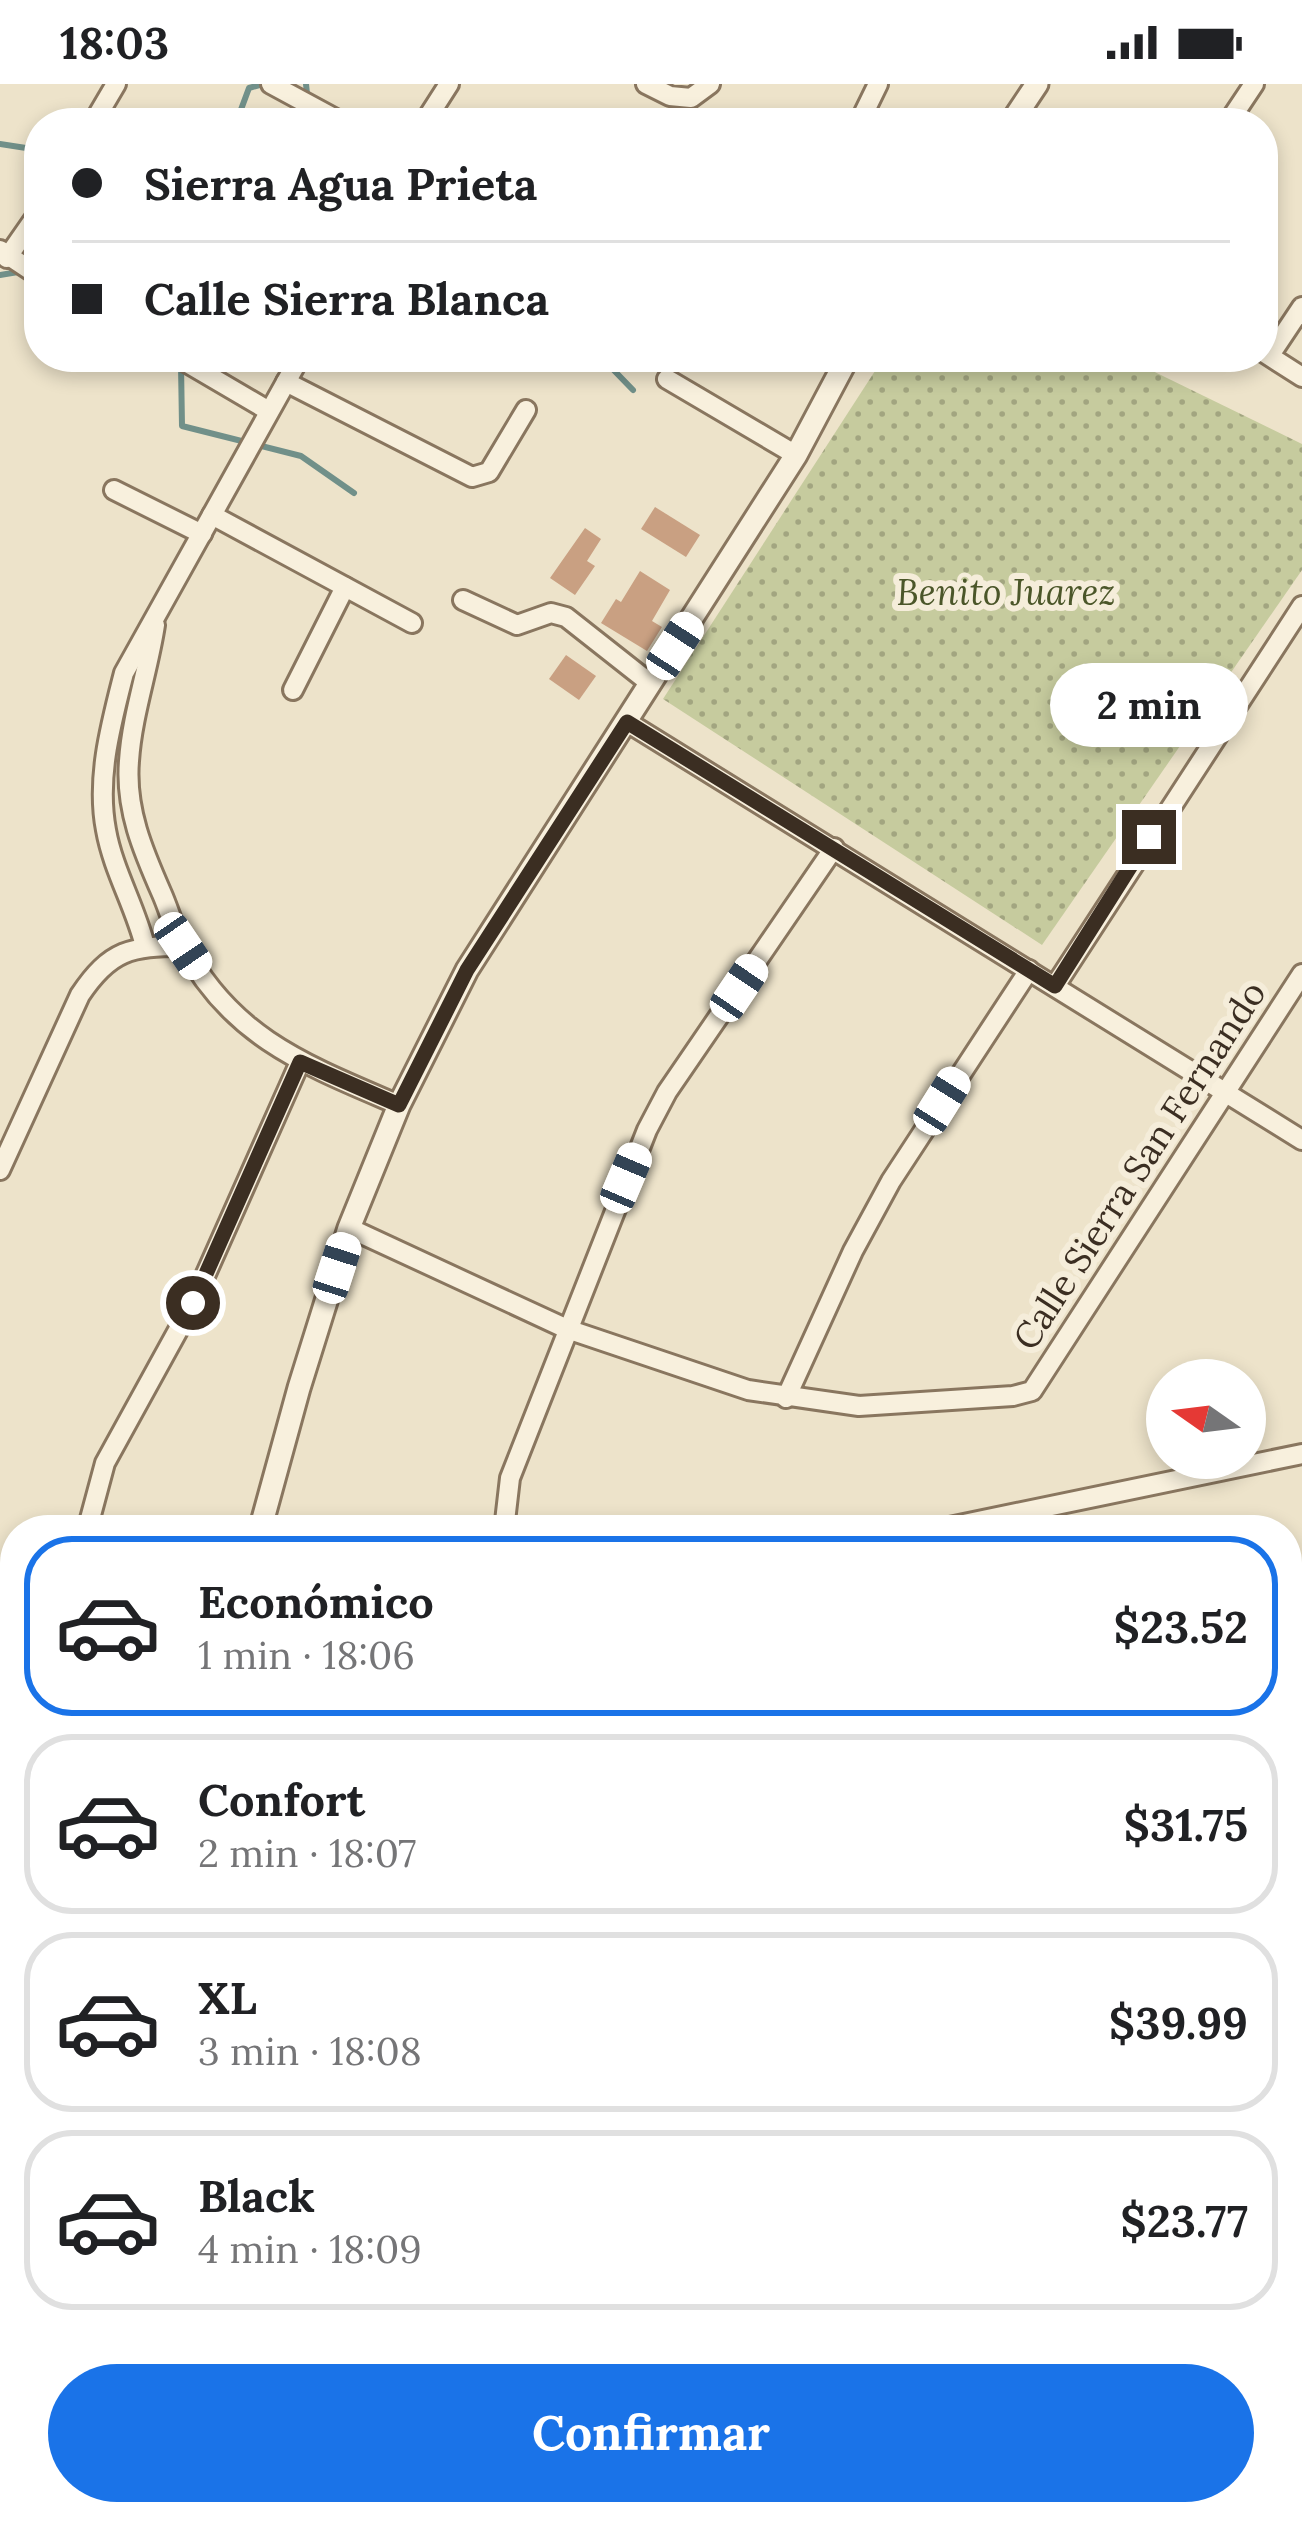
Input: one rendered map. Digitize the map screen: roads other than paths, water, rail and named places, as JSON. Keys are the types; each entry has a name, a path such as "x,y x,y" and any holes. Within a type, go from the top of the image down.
{"street":[{"path":"271,84 315,108"},
{"path":"646,84 670,96 692,98 710,84"},
{"path":"4,254 24,230"},
{"path":"1278,339 1302,308"},
{"path":"202,372 268,411"},
{"path":"145,946 134,903 114,859 103,800 111,722 124,673 291,372"},
{"path":"264,1515 298,1388 350,1228 399,1105 467,970 796,455 840,372"},
{"path":"667,379 796,455"},
{"path":"286,382 472,477 489,472 526,410"},
{"path":"114,490 202,534"},
{"path":"212,515 412,623"},
{"path":"293,690 345,587"},
{"path":"463,601 517,625 551,614 566,617 651,684"},
{"path":"1055,986 1302,606"},
{"path":"155,620 128,763 129,795 134,827 183,946 223,1004 246,1028 300,1062 399,1105"},
{"path":"627,722 1302,1140"},
{"path":"506,1515 510,1478 567,1329 626,1178 668,1092 834,848"},
{"path":"0,1170 80,994 96,970 112,956 145,946 183,946"},
{"path":"350,1228 567,1329 748,1390 786,1398 853,1251 891,1181 1029,970"},
{"name":"Calle Sierra San Fernando","path":"786,1398 906,1406 1032,1391 1302,974"},
{"path":"91,1515 105,1462 193,1303 300,1062"},
{"path":"1007,1515 1302,1454"}],"waterway":[{"path":"242,108 249,88 263,84"},
{"path":"306,84 308,108"},
{"path":"0,144 24,148"},
{"path":"0,275 24,271"},
{"path":"181,372 182,426 301,456 354,493"},
{"path":"616,372 633,390"}],"park label":[{"name":"Benito Juarez","path":"1006,592"}]}
